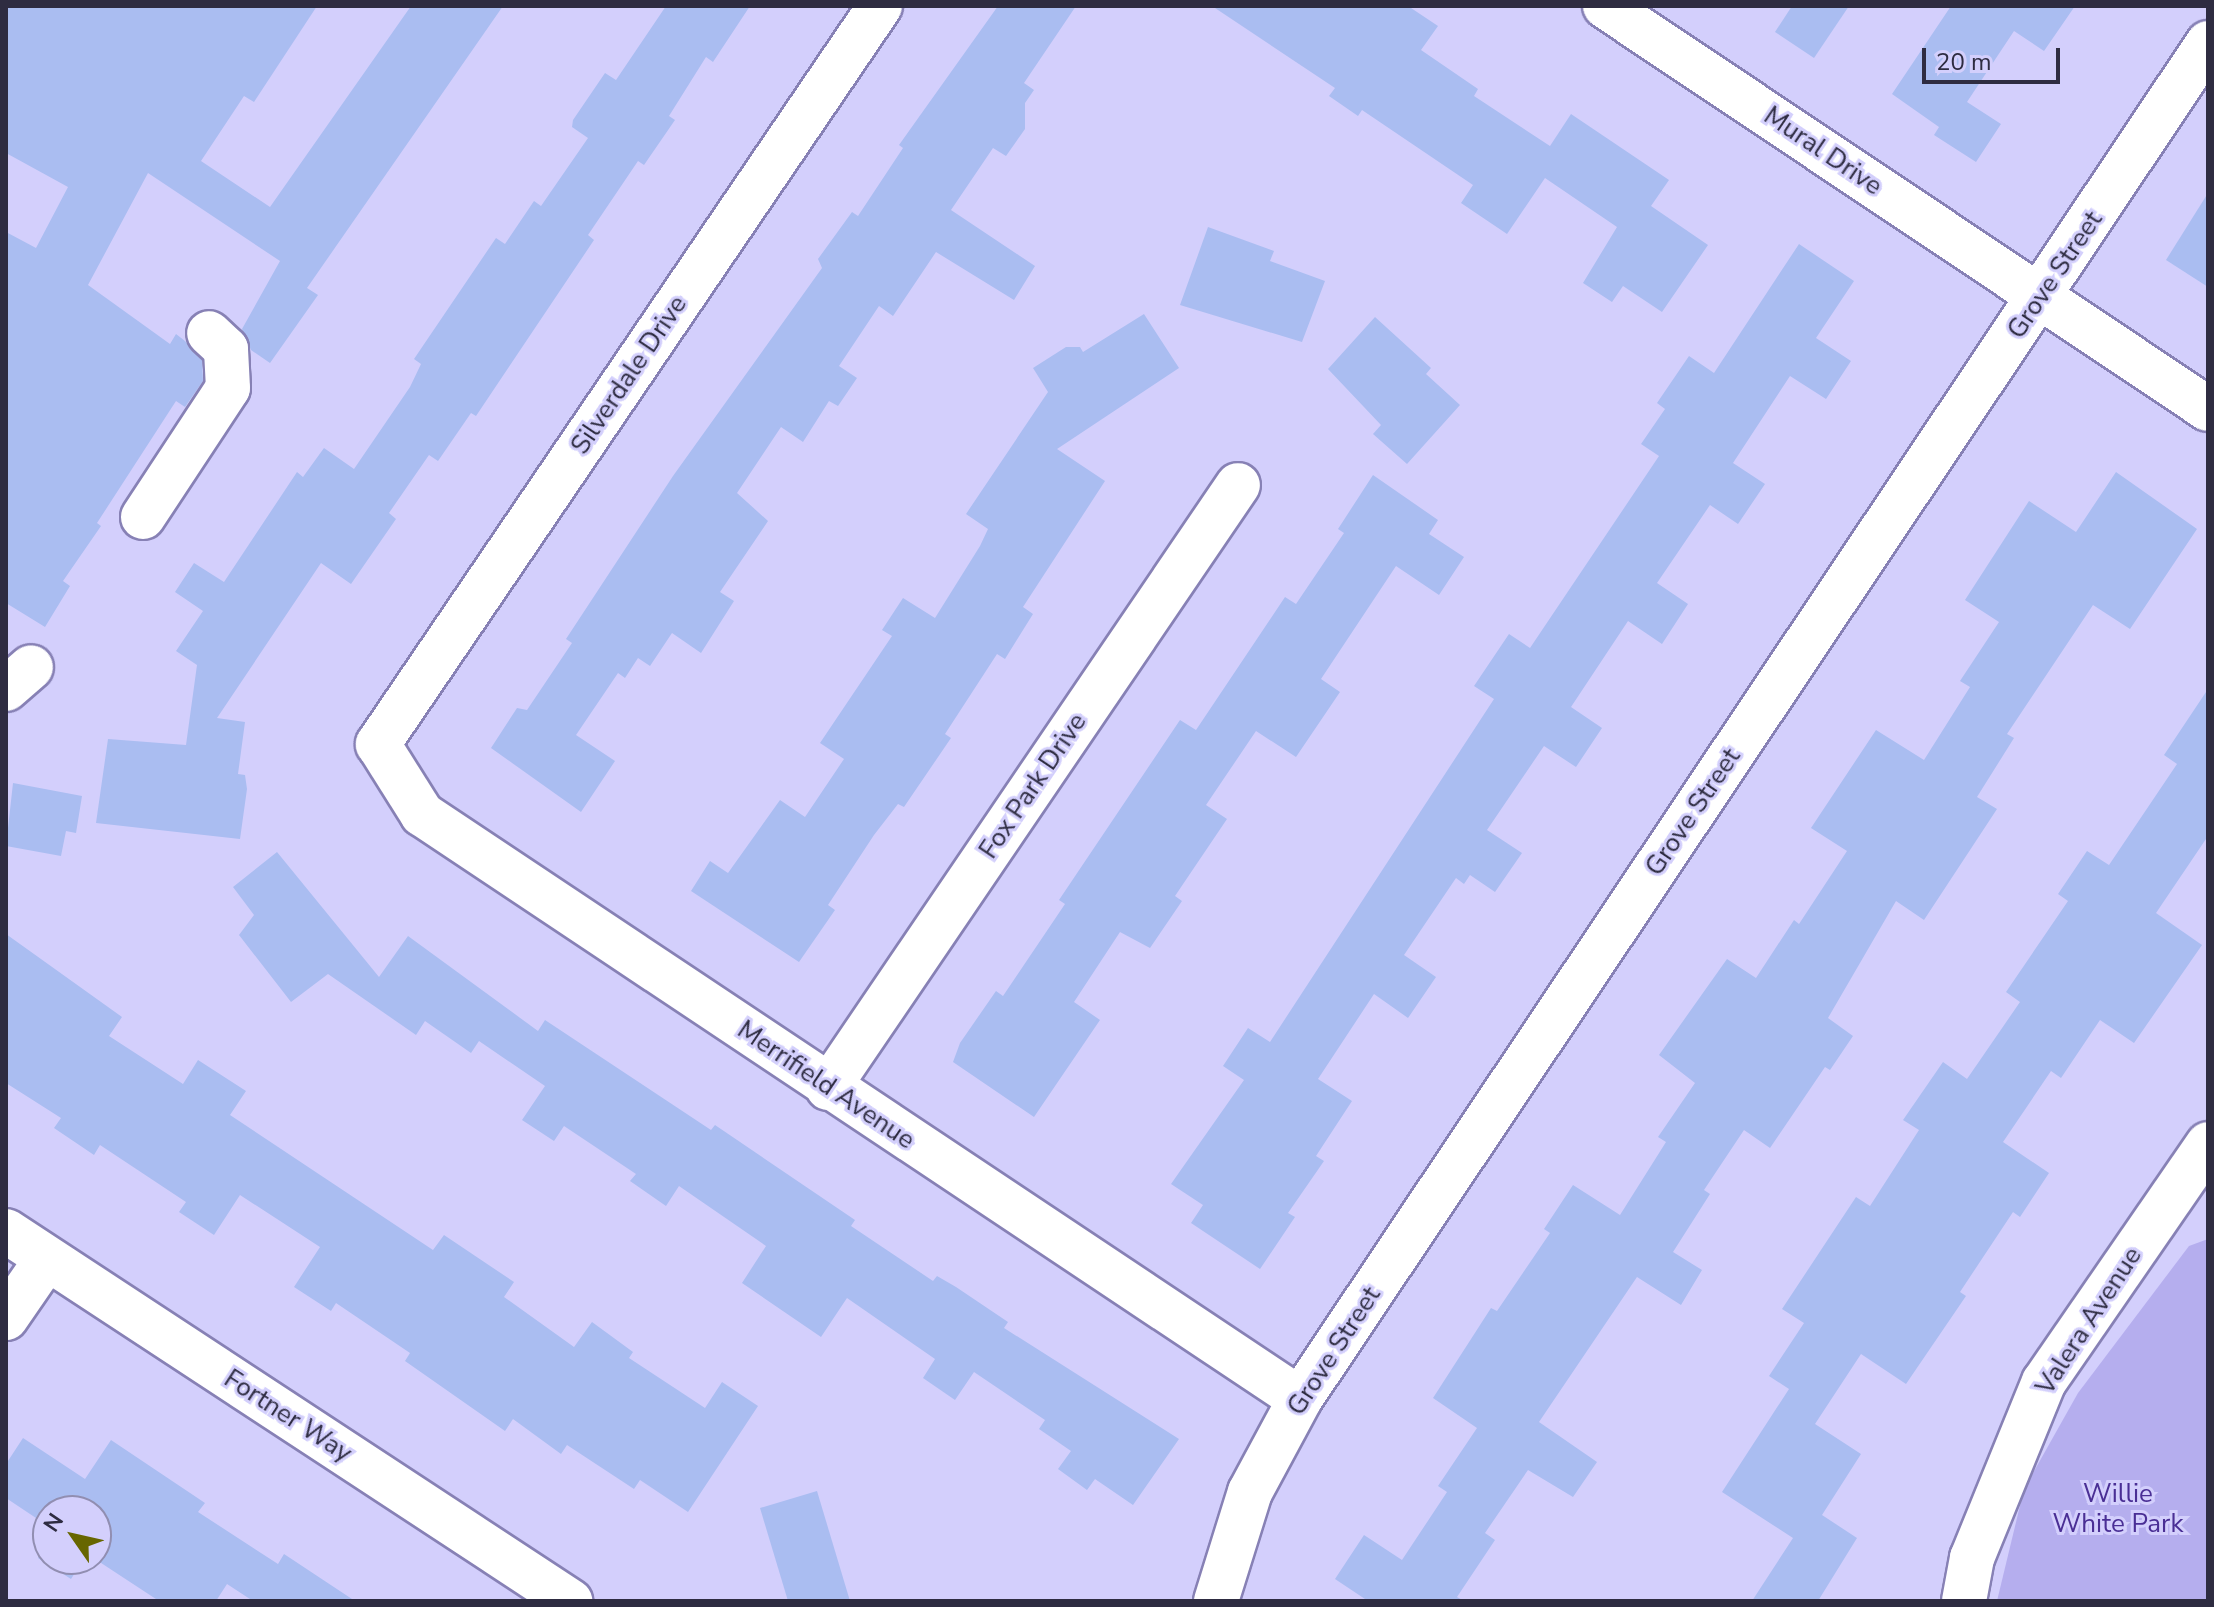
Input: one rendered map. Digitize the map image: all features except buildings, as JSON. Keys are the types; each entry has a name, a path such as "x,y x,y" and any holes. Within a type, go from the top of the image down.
{"street":[{"name":"Silverdale Drive","path":"378,744 880,6"},
{"name":"Mural Drive","path":"1605,6 2208,409"},
{"name":"Grove Street","path":"1216,1601 1250,1492 1300,1399 2042,296 2208,43"},
{"path":"143,517 228,388 226,349 209,333"},
{"name":"Fox Park Drive","path":"828,1088 1238,485"},
{"name":"Merrifield Avenue","path":"378,744 422,814 828,1088 1300,1399"},
{"name":"Valera Avenue","path":"1964,1601 1972,1558 2044,1382 2208,1145"},
{"name":"Fortner Way","path":"6,1231 570,1601"},
{"path":"6,1318 46,1260"}],"green space":[{"name":"Willie White Park","path":"2208,1239 2208,1601 1997,1601 2024,1489 2078,1393 2189,1246"}]}
